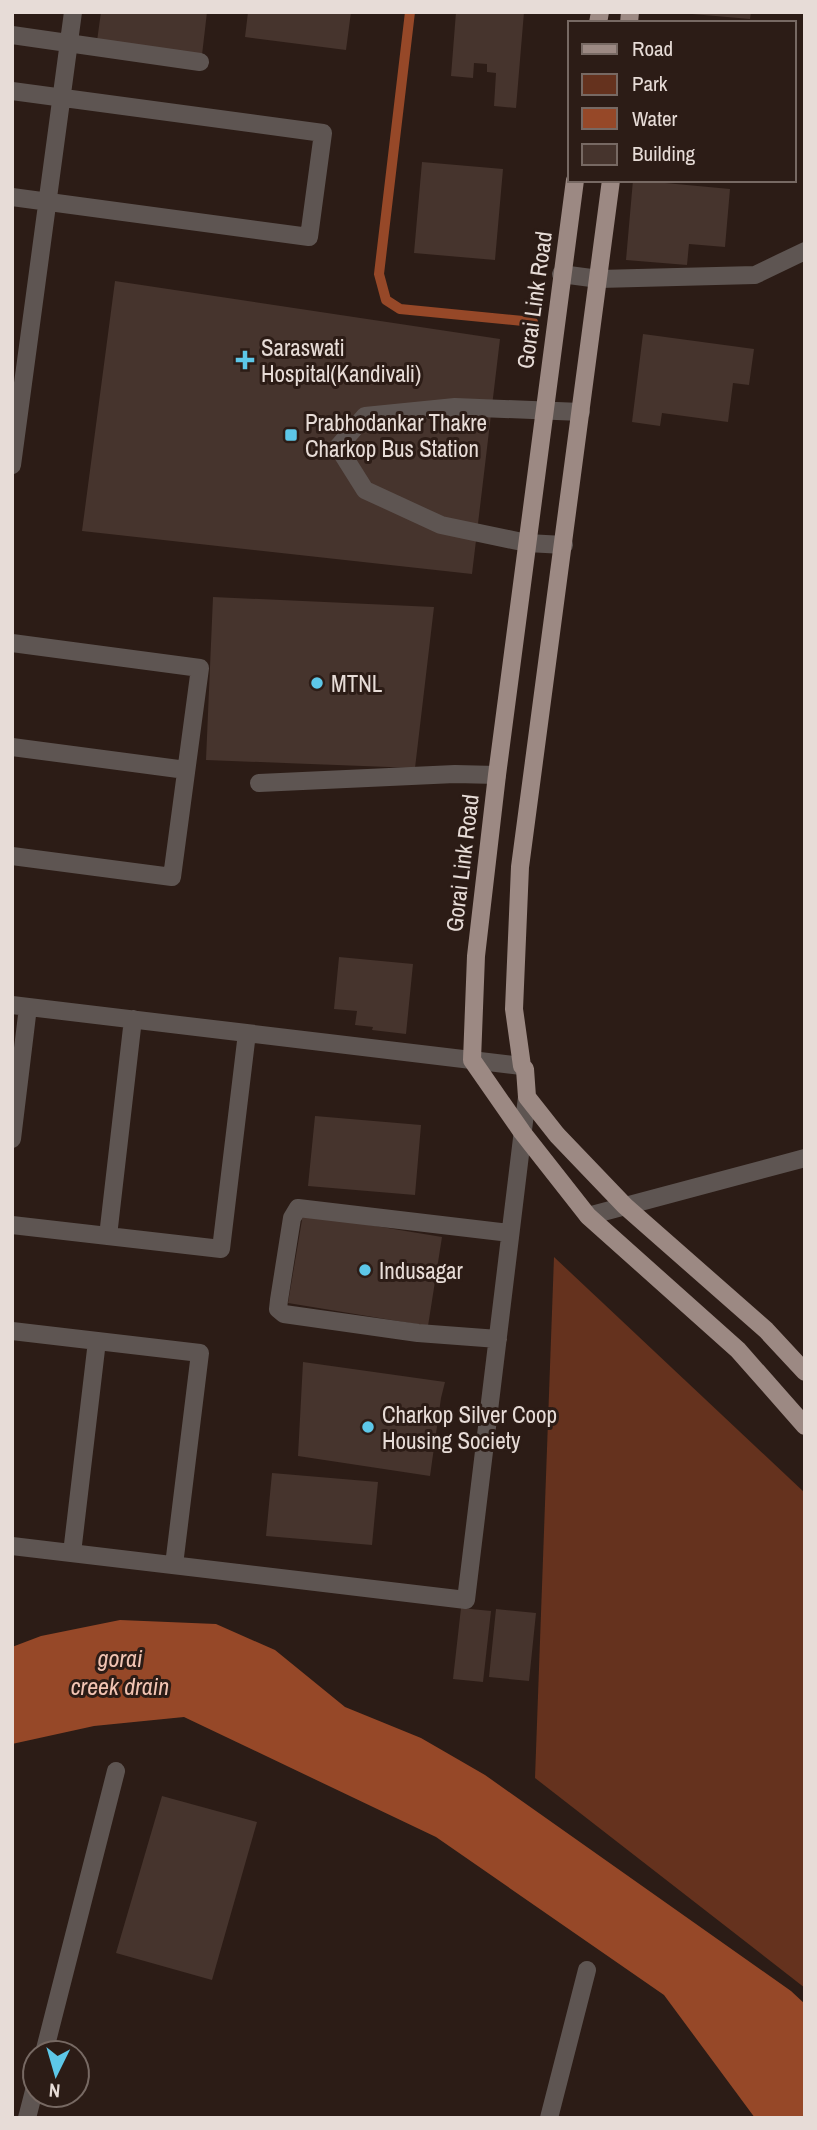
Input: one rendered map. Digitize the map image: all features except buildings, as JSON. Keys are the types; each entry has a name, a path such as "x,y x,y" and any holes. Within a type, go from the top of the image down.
{"main road":[{"name":"Gorai Link Road","path":"472,1060 477,956 497,775 575,182"},
{"path":"611,182 520,867 514,1009 522,1066 525,1069 527,1097 557,1135 625,1206 766,1330 805,1373"},
{"path":"472,1060 522,1132 588,1216 738,1350 805,1426"}],"street":[{"path":"12,466 21,327 47,202 73,12"},
{"path":"12,35 200,62"},
{"path":"12,92 323,133 309,237 12,197"},
{"path":"561,274 599,279 755,275 805,251"},
{"path":"564,545 527,542 441,525 365,490 338,447 365,416 455,407 581,412"},
{"path":"12,643 200,668 172,877 12,856"},
{"path":"12,747 186,770"},
{"path":"259,783 455,774 497,775"},
{"path":"12,1139 20,1006 522,1066"},
{"path":"107,1236 134,1019"},
{"path":"12,1224 221,1249 247,1032"},
{"path":"12,1546 466,1600 527,1097"},
{"path":"588,1216 805,1157"},
{"path":"498,1339 418,1332 284,1314 278,1309 279,1300 292,1218 298,1208 510,1233"},
{"path":"12,1331 200,1353 174,1565"},
{"path":"72,1553 97,1341"},
{"path":"48,2039 116,1771"},
{"path":"549,2118 587,1970"}],"green space":[{"path":"554,1257 805,1493 805,1988 535,1778"}],"water":[{"name":"gorai creek drain","path":"120,1620 216,1624 275,1650 345,1707 421,1738 485,1775 791,1991 805,2004 805,2118 755,2118 664,1995 436,1837 184,1717 94,1726 12,1744 12,1647 41,1636"}],"waterway":[{"path":"410,12 379,274 386,300 400,309 533,322"}],"place":[{"name":"Saraswati Hospital(Kandivali)","path":"245,360"},
{"name":"Prabhodankar Thakre Charkop Bus Station","path":"291,435"},
{"name":"MTNL","path":"317,683"},
{"name":"Indusagar","path":"365,1270"},
{"name":"Charkop Silver Coop Housing Society","path":"368,1427"}]}
